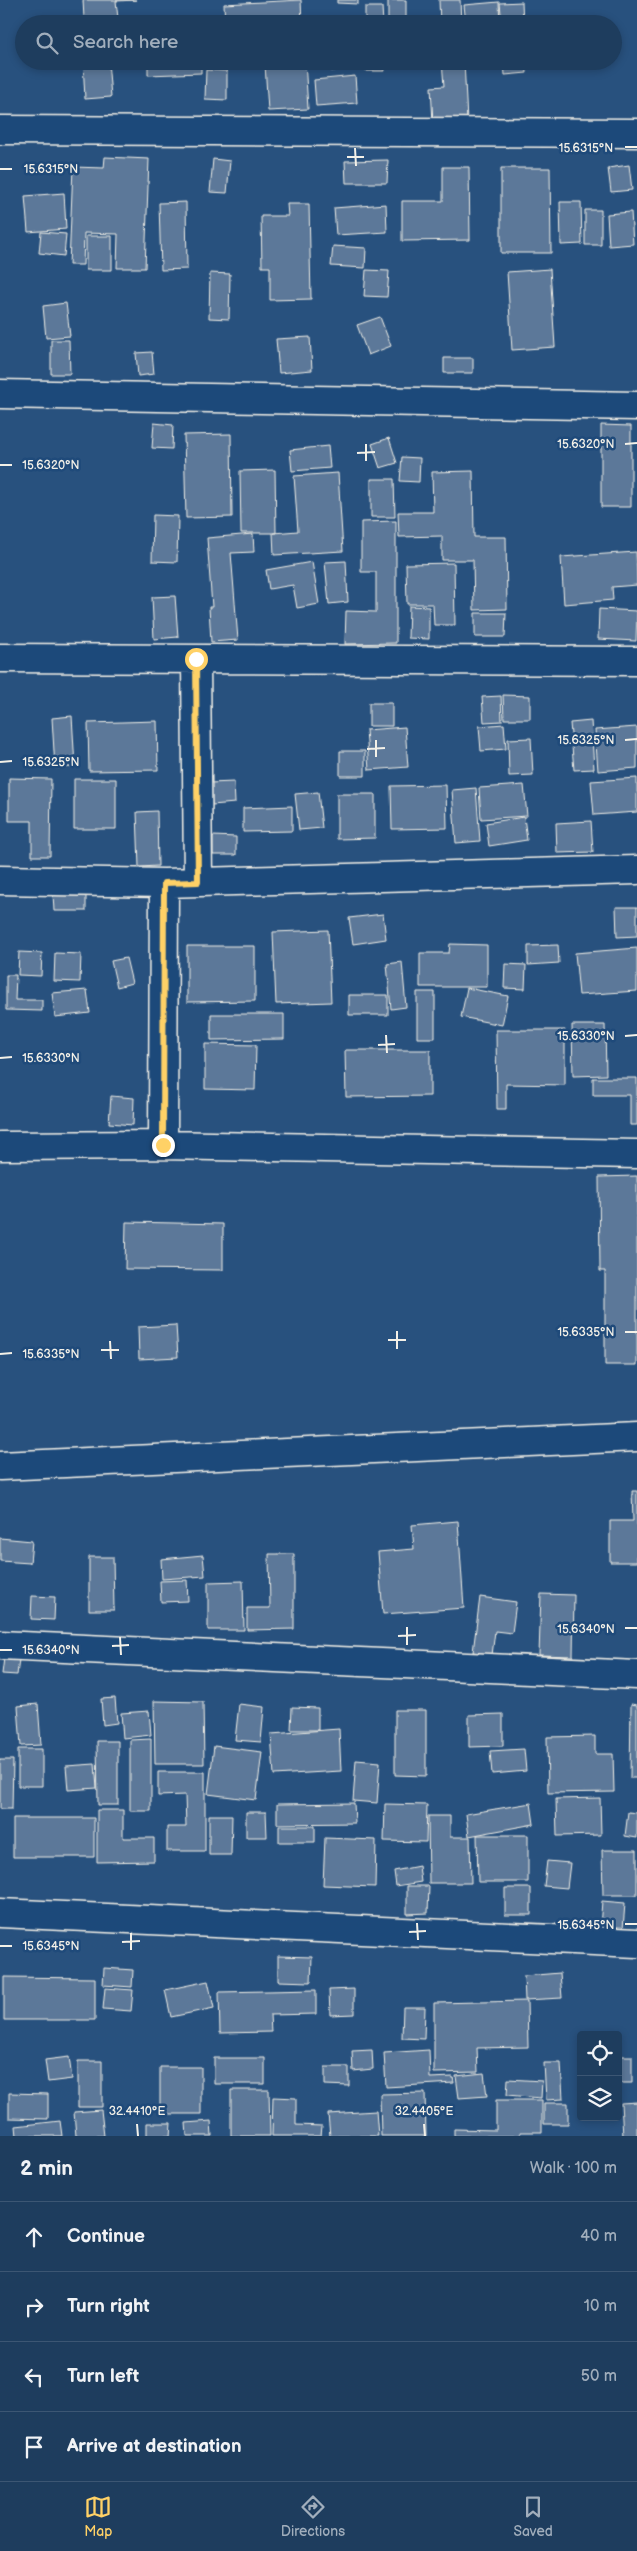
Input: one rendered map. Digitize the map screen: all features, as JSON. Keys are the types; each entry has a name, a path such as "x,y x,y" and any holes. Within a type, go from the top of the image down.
{"street":[{"path":"0,130 637,133"},
{"path":"0,394 637,406"},
{"path":"0,658 637,661"},
{"path":"196,659 198,882"},
{"path":"0,880 164,883 637,870"},
{"path":"163,1145 164,883"},
{"path":"0,1146 163,1145 637,1154"},
{"path":"0,1466 637,1437"},
{"path":"0,1645 637,1675"},
{"path":"0,1913 637,1943"}],"building":[{"path":"83,0 136,0 116,1 118,15 84,15"},
{"path":"301,0 302,15 225,15 224,4"},
{"path":"337,0 358,0 358,4 337,3"},
{"path":"388,0 406,0 406,15 388,15"},
{"path":"439,0 460,0 461,15 440,15"},
{"path":"499,2 500,15 465,15 464,5"},
{"path":"522,2 523,15 501,15 500,3"},
{"path":"365,7 382,7 382,15 365,15"},
{"path":"83,70 109,70 111,97 85,99"},
{"path":"148,70 201,70 201,73 148,75"},
{"path":"206,70 227,71 227,100 205,99"},
{"path":"265,70 306,70 308,109 268,111"},
{"path":"384,70 384,71 366,71"},
{"path":"443,70 464,70 467,121 433,123 431,87 444,86"},
{"path":"505,70 527,70 527,73 505,75"},
{"path":"355,76 357,103 316,106 314,80"},
{"path":"105,157 149,159 145,268 117,268 118,234 84,233 83,265 69,265 73,167 104,168"},
{"path":"213,159 230,161 227,193 210,192"},
{"path":"388,160 387,183 346,183 345,161"},
{"path":"629,165 632,190 611,192 608,168"},
{"path":"443,167 469,167 470,240 402,241 402,201 443,201"},
{"path":"501,168 550,168 551,253 501,253"},
{"path":"64,193 66,229 28,232 25,196"},
{"path":"186,202 187,269 161,270 159,203"},
{"path":"560,202 581,202 582,244 561,245"},
{"path":"287,204 309,204 311,299 270,300 270,267 262,267 261,216 288,216"},
{"path":"386,204 387,232 336,235 334,208"},
{"path":"585,210 601,210 601,245 585,245"},
{"path":"631,212 633,244 609,246 607,214"},
{"path":"41,232 66,234 64,256 39,253"},
{"path":"86,236 112,236 112,270 86,270"},
{"path":"333,246 366,248 365,268 331,266"},
{"path":"550,269 555,347 512,350 507,272"},
{"path":"366,270 389,271 387,297 364,296"},
{"path":"210,273 230,274 229,319 209,318"},
{"path":"66,303 70,336 46,338 43,306"},
{"path":"380,317 391,346 368,355 357,325"},
{"path":"310,337 312,370 279,373 276,339"},
{"path":"51,340 69,340 70,374 51,374"},
{"path":"152,352 154,374 138,376 136,353"},
{"path":"444,358 473,358 473,373 444,373"},
{"path":"154,423 173,425 172,449 152,448"},
{"path":"601,425 631,426 631,507 601,507"},
{"path":"231,434 232,517 186,518 184,435"},
{"path":"389,438 397,463 380,468 372,444"},
{"path":"328,446 330,468 292,471 290,450"},
{"path":"402,457 420,458 419,482 400,481"},
{"path":"275,470 276,533 241,533 240,471"},
{"path":"473,471 474,537 506,537 507,609 474,610 473,560 442,560 442,536 399,537 398,512 433,512 432,472"},
{"path":"338,473 343,551 274,555 273,533 298,531 294,476"},
{"path":"371,479 394,479 395,517 371,517"},
{"path":"153,515 178,516 177,562 152,561"},
{"path":"396,521 396,643 345,644 346,611 376,612 376,572 361,572 361,522"},
{"path":"253,534 254,552 231,553 238,640 211,642 209,607 212,607 207,538"},
{"path":"636,552 637,585 612,587 613,600 564,604 561,557"},
{"path":"346,561 348,602 329,604 325,562"},
{"path":"312,562 319,604 297,608 293,585 269,589 266,570"},
{"path":"454,563 455,625 434,625 433,604 407,604 406,564"},
{"path":"175,596 178,637 154,639 152,597"},
{"path":"409,606 429,607 429,639 408,638"},
{"path":"599,609 637,611 636,641 598,639"},
{"path":"475,613 506,613 505,637 475,637"},
{"path":"503,695 530,696 530,719 504,719"},
{"path":"501,696 502,721 484,722 482,697"},
{"path":"369,703 392,703 392,726 369,726"},
{"path":"72,716 75,767 55,768 52,718"},
{"path":"157,721 158,770 89,771 88,723"},
{"path":"591,721 594,769 574,770 570,723"},
{"path":"504,724 506,749 481,751 479,726"},
{"path":"405,727 408,767 369,770 366,730"},
{"path":"637,727 637,768 598,771 595,730"},
{"path":"531,738 533,775 509,776 508,739"},
{"path":"340,751 365,751 365,776 340,776"},
{"path":"9,778 51,779 50,856 32,856 32,821 9,821"},
{"path":"637,778 637,812 594,815 591,781"},
{"path":"74,779 116,779 116,829 74,829"},
{"path":"234,782 235,803 212,805 210,783"},
{"path":"446,785 447,828 392,829 391,786"},
{"path":"524,785 527,816 481,819 479,788"},
{"path":"476,788 480,841 456,843 452,790"},
{"path":"318,792 322,828 299,830 295,794"},
{"path":"337,794 375,794 375,838 337,839"},
{"path":"292,806 292,831 243,832 243,808"},
{"path":"157,811 158,866 139,867 137,812"},
{"path":"524,817 527,840 489,846 486,823"},
{"path":"591,821 593,852 557,853 556,823"},
{"path":"213,836 236,837 236,855 213,855"},
{"path":"53,894 86,894 86,911 54,911"},
{"path":"616,907 637,907 637,936 617,937"},
{"path":"383,914 386,939 353,944 349,918"},
{"path":"328,930 331,1002 276,1004 273,932"},
{"path":"450,944 487,945 487,987 420,987 420,953 449,953"},
{"path":"558,945 559,963 528,965 528,946"},
{"path":"187,946 255,946 255,1001 187,1002"},
{"path":"637,948 637,991 579,995 575,953"},
{"path":"19,952 42,953 41,976 18,975"},
{"path":"55,953 81,954 80,982 54,981"},
{"path":"126,958 132,983 117,987 111,961"},
{"path":"402,962 406,1007 391,1009 387,964"},
{"path":"505,964 526,965 525,989 504,988"},
{"path":"6,975 16,975 15,1000 42,1000 42,1011 6,1010"},
{"path":"467,988 508,996 502,1025 461,1017"},
{"path":"87,990 90,1013 55,1017 52,993"},
{"path":"417,992 435,992 435,1038 417,1038"},
{"path":"349,995 388,995 388,1015 349,1015"},
{"path":"211,1014 284,1014 284,1039 211,1040"},
{"path":"572,1025 605,1025 606,1075 573,1076"},
{"path":"496,1030 565,1030 565,1085 506,1084 506,1109 497,1109"},
{"path":"205,1044 256,1045 255,1090 205,1089"},
{"path":"345,1050 430,1050 430,1096 346,1097"},
{"path":"593,1078 637,1078 637,1125 630,1125 630,1095 593,1095"},
{"path":"111,1096 134,1098 133,1125 109,1123"},
{"path":"637,1176 637,1365 605,1365 605,1271 600,1271 599,1177"},
{"path":"126,1222 223,1224 223,1270 125,1269"},
{"path":"176,1325 178,1357 139,1359 138,1327"},
{"path":"632,1491 637,1491 637,1562 610,1562 610,1521 633,1521"},
{"path":"458,1521 464,1608 383,1614 378,1552 414,1549 412,1525"},
{"path":"0,1538 32,1541 30,1563 0,1561"},
{"path":"269,1554 294,1554 294,1629 247,1630 247,1608 270,1608"},
{"path":"203,1555 205,1576 162,1579 161,1559"},
{"path":"89,1557 113,1557 114,1610 89,1610"},
{"path":"187,1580 188,1601 161,1602 160,1581"},
{"path":"243,1581 244,1630 208,1630 208,1582"},
{"path":"541,1594 574,1595 573,1656 539,1655"},
{"path":"32,1596 55,1597 54,1620 31,1619"},
{"path":"480,1597 516,1602 512,1633 495,1631 492,1655 473,1652"},
{"path":"5,1650 20,1652 17,1675 2,1674"},
{"path":"115,1698 117,1723 103,1725 101,1699"},
{"path":"154,1701 203,1702 204,1764 155,1764"},
{"path":"38,1704 41,1745 21,1746 18,1706"},
{"path":"239,1704 264,1707 261,1742 235,1740"},
{"path":"631,1704 637,1705 637,1778 630,1778"},
{"path":"292,1707 318,1708 318,1730 291,1730"},
{"path":"395,1710 426,1710 426,1776 395,1775"},
{"path":"149,1711 151,1735 123,1738 121,1713"},
{"path":"503,1714 503,1746 469,1747 469,1715"},
{"path":"339,1729 341,1771 274,1775 271,1734"},
{"path":"595,1736 595,1754 613,1754 614,1792 548,1793 547,1737"},
{"path":"151,1739 151,1811 130,1811 130,1740"},
{"path":"97,1741 118,1741 118,1805 98,1805"},
{"path":"214,1746 262,1752 256,1800 208,1794"},
{"path":"18,1749 42,1749 42,1786 18,1786"},
{"path":"524,1749 526,1771 492,1774 490,1751"},
{"path":"0,1760 13,1760 12,1809 0,1809"},
{"path":"356,1760 380,1762 377,1803 353,1801"},
{"path":"95,1764 97,1788 68,1790 66,1766"},
{"path":"158,1772 205,1772 205,1851 167,1851 167,1827 186,1827 185,1795 158,1796"},
{"path":"600,1798 601,1835 557,1836 556,1799"},
{"path":"354,1803 355,1823 277,1824 277,1804"},
{"path":"531,1803 534,1824 469,1836 466,1814"},
{"path":"385,1804 427,1805 426,1842 384,1841"},
{"path":"97,1810 123,1810 123,1838 154,1838 154,1861 97,1862"},
{"path":"246,1812 266,1812 267,1837 246,1837"},
{"path":"628,1812 637,1813 637,1838 625,1836"},
{"path":"209,1815 232,1815 231,1855 209,1855"},
{"path":"428,1816 450,1816 450,1837 470,1837 471,1883 429,1883"},
{"path":"13,1818 94,1818 94,1857 13,1857"},
{"path":"279,1826 315,1826 315,1842 279,1842"},
{"path":"477,1835 528,1835 528,1882 478,1882"},
{"path":"325,1838 376,1840 375,1887 323,1885"},
{"path":"602,1850 637,1850 637,1895 603,1895"},
{"path":"547,1861 570,1863 567,1888 544,1886"},
{"path":"419,1866 421,1882 396,1886 394,1871"},
{"path":"407,1886 429,1886 428,1913 407,1914"},
{"path":"505,1888 531,1888 531,1915 505,1915"},
{"path":"602,1901 625,1903 623,1929 600,1927"},
{"path":"278,1956 312,1957 311,1982 278,1981"},
{"path":"104,1968 133,1970 132,1987 103,1985"},
{"path":"560,1973 562,1998 525,2000 524,1976"},
{"path":"4,1977 95,1978 95,2020 4,2020"},
{"path":"208,1981 214,2008 171,2017 165,1990"},
{"path":"105,1988 133,1990 131,2011 103,2009"},
{"path":"354,1989 354,2014 330,2015 329,1990"},
{"path":"316,1990 316,2014 270,2015 271,2032 220,2033 219,1992"},
{"path":"527,2001 528,2047 477,2048 478,2072 434,2073 434,2003"},
{"path":"403,2007 425,2007 424,2039 402,2038"},
{"path":"372,2050 373,2069 353,2071 352,2051"},
{"path":"429,2050 430,2078 453,2077 454,2083 386,2087 384,2053"},
{"path":"622,2056 632,2056 632,2083 622,2083"},
{"path":"69,2057 72,2079 48,2082 45,2060"},
{"path":"214,2058 265,2058 265,2084 214,2084"},
{"path":"78,2061 102,2061 102,2107 78,2107"},
{"path":"544,2063 561,2063 563,2099 546,2100"},
{"path":"160,2067 201,2067 201,2114 160,2114"},
{"path":"325,2067 349,2067 349,2086 325,2085"},
{"path":"484,2073 487,2096 459,2098 456,2076"},
{"path":"508,2079 542,2081 541,2098 507,2095"},
{"path":"231,2090 269,2090 270,2136 231,2136"},
{"path":"9,2093 48,2094 48,2119 9,2118"},
{"path":"425,2093 426,2136 381,2136 380,2094"},
{"path":"273,2097 296,2098 296,2125 322,2126 321,2136 272,2136"},
{"path":"496,2100 542,2100 542,2132 520,2132 520,2136 454,2136 454,2129 496,2130"},
{"path":"637,2102 637,2136 623,2136 622,2103"},
{"path":"544,2103 568,2103 568,2124 544,2124"},
{"path":"101,2110 104,2136 76,2136 74,2112"},
{"path":"376,2111 378,2136 330,2136 328,2114"},
{"path":"60,2121 62,2136 17,2136 16,2126"},
{"path":"211,2121 212,2136 187,2136 186,2123"},
{"path":"147,2123 171,2123 170,2136 147,2136"}],"route":[{"path":"163,1145 164,883 198,882 196,659"}]}
